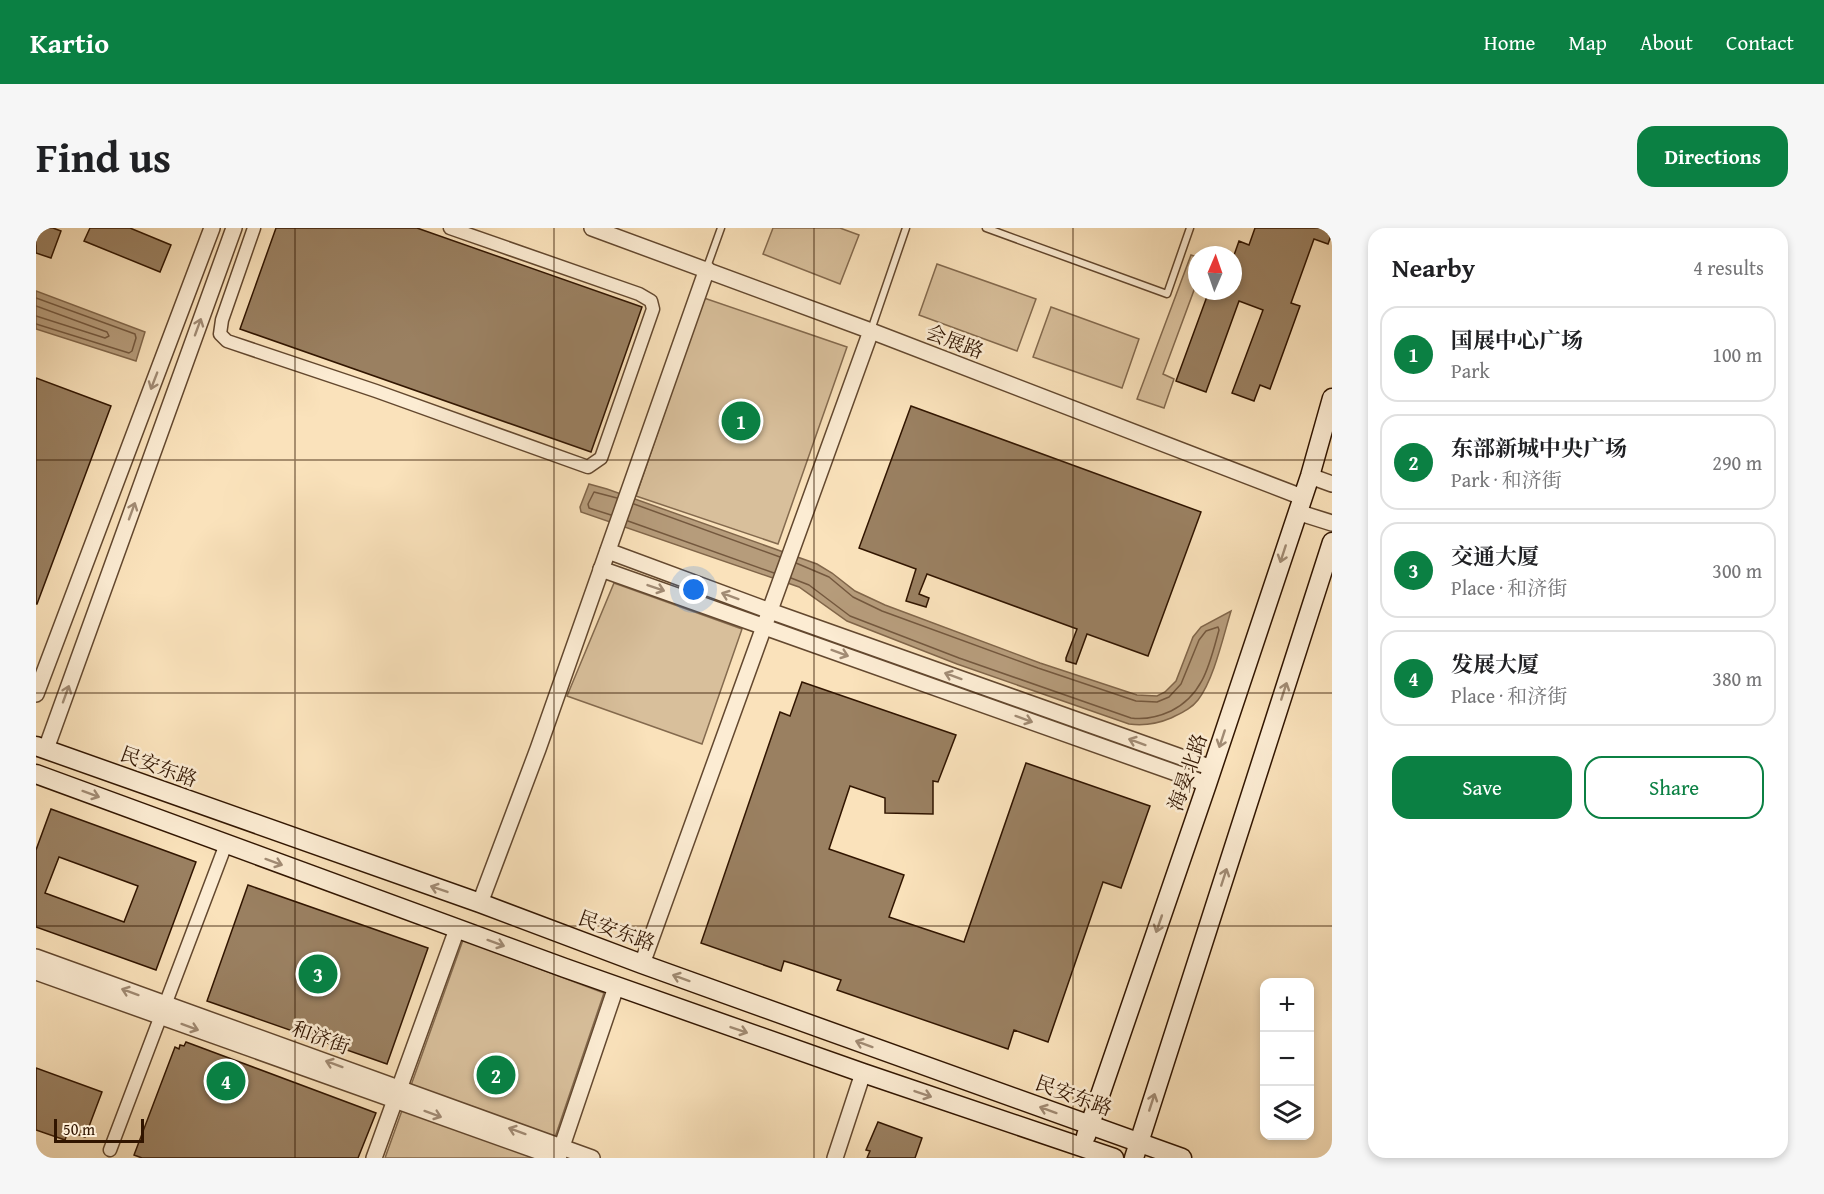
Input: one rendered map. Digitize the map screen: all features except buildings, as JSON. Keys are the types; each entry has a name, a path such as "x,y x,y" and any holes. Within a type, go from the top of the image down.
{"main road":[{"name":"海晏北路","path":"1080,1153 1210,776 1310,476 1332,398"},
{"path":"1137,1150 1332,542"},
{"path":"41,747 36,774 616,987 1080,1153 1114,1158"},
{"name":"民安东路","path":"41,747 480,903 642,964 1089,1125 1137,1150 1182,1158"}],"street":[{"path":"36,694 212,228"},
{"path":"41,747 234,228"},
{"path":"254,228 222,320 220,334 227,341 376,391 588,468 601,458 653,309 651,301 639,294 450,228"},
{"name":"会展路","path":"592,228 871,331 1300,505 1332,523"},
{"path":"480,903 538,749 707,269"},
{"path":"642,964 871,331"},
{"path":"1310,476 1332,484"},
{"path":"608,550 1210,776"},
{"path":"601,569 765,627 1210,776"},
{"path":"110,1150 226,844"},
{"path":"374,1158 457,929"},
{"name":"和济街","path":"36,957 162,1010"},
{"name":"和济街","path":"36,972 162,1010 559,1154 592,1158"},
{"path":"559,1154 616,987"},
{"path":"835,1158 863,1074"}],"lane":[{"path":"707,269 721,228"},
{"path":"871,331 906,228"},
{"path":"986,228 1167,294 1190,228"}],"shaded area":[{"path":"773,228 840,228 859,235 840,284 763,254"},
{"path":"1188,263 1188,300 1190,300 1163,374 1174,379 1164,408 1137,399"},
{"path":"937,264 1036,299 1017,351 919,315"},
{"path":"704,298 847,347 778,544 636,496"},
{"path":"1051,307 1139,339 1122,388 1033,357"},
{"path":"614,583 742,629 702,744 567,696"},
{"path":"463,940 604,993 548,1158 385,1158"}],"water":[{"path":"36,291 145,332 136,361 36,329"},
{"path":"589,484 817,564 855,591 885,605 1040,663 1137,695 1157,696 1165,692 1176,681 1193,637 1201,627 1231,611 1209,681 1195,703 1161,722 1145,725 1129,724 957,664 847,621 799,587 581,512 580,507"}],"place":[{"name":"国展中心广场","path":"741,421"},
{"name":"交通大厦","path":"318,974"},
{"name":"东部新城中央广场","path":"496,1075"},
{"name":"发展大厦","path":"226,1081"}]}
